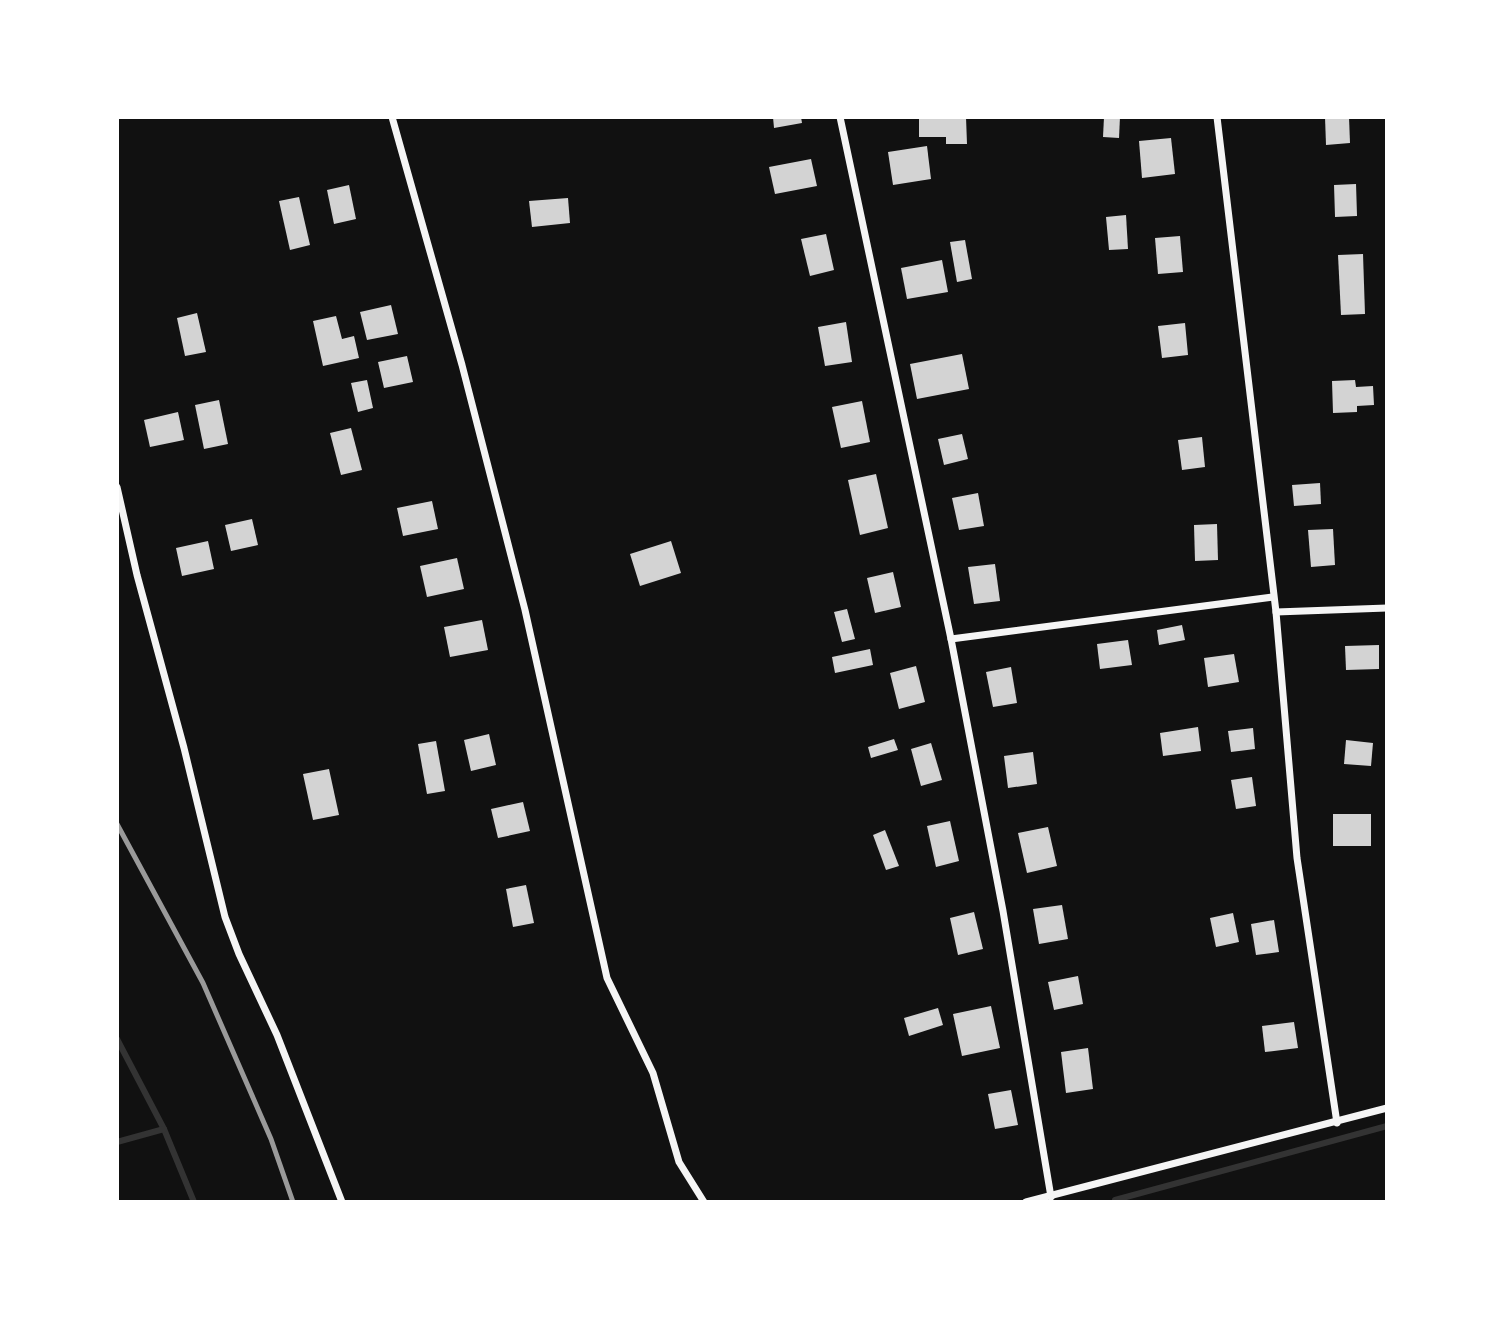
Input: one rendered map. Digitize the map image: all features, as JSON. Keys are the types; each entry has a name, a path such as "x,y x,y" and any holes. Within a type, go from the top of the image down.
{"street":[{"path":"392,117 463,365 525,610 607,978 653,1073 679,1161 704,1202"},
{"path":"840,117 951,639 1003,911 1051,1196"},
{"path":"1217,117 1276,612 1297,858 1337,1123"},
{"path":"117,487 225,918 277,1035 342,1202"},
{"path":"951,639 1273,597"},
{"path":"1276,612 1387,608"},
{"path":"1026,1202 1387,1108"}],"building":[{"path":"773,117 801,117 802,123 774,128"},
{"path":"919,117 966,117 967,144 946,144 946,137 919,137"},
{"path":"1104,117 1120,117 1119,138 1103,137"},
{"path":"1325,117 1349,117 1350,143 1326,145"},
{"path":"1171,138 1175,174 1142,178 1139,141"},
{"path":"927,146 931,179 893,185 888,152"},
{"path":"811,159 817,186 775,194 769,167"},
{"path":"1356,184 1357,216 1335,217 1334,185"},
{"path":"349,185 356,219 334,224 327,190"},
{"path":"299,197 310,245 290,250 279,201"},
{"path":"568,198 570,223 532,227 529,201"},
{"path":"1126,215 1128,249 1109,250 1106,217"},
{"path":"826,234 834,270 810,276 801,239"},
{"path":"1180,236 1183,272 1158,274 1155,238"},
{"path":"965,240 972,279 957,282 950,242"},
{"path":"1363,254 1365,314 1341,315 1338,255"},
{"path":"942,260 948,292 907,299 901,268"},
{"path":"391,305 398,334 367,340 360,312"},
{"path":"197,313 206,352 185,356 177,318"},
{"path":"336,316 342,339 354,336 359,358 323,366 313,321"},
{"path":"846,322 852,362 825,366 818,327"},
{"path":"1185,323 1188,355 1162,358 1158,326"},
{"path":"962,354 969,389 917,399 910,364"},
{"path":"407,356 413,382 384,388 378,362"},
{"path":"367,380 373,408 358,412 351,383"},
{"path":"1355,380 1356,387 1373,386 1374,405 1357,406 1357,412 1333,413 1332,381"},
{"path":"219,400 228,444 204,449 195,405"},
{"path":"862,401 870,442 841,448 832,407"},
{"path":"178,412 184,440 150,447 144,420"},
{"path":"351,428 362,470 341,475 330,433"},
{"path":"962,434 968,459 944,465 938,439"},
{"path":"1202,437 1205,467 1182,470 1178,440"},
{"path":"876,474 888,528 860,535 848,480"},
{"path":"1320,483 1321,504 1294,506 1292,485"},
{"path":"978,493 984,526 959,530 952,498"},
{"path":"432,501 438,529 403,536 397,508"},
{"path":"252,519 258,545 231,551 225,525"},
{"path":"1217,524 1218,560 1195,561 1194,525"},
{"path":"1333,529 1335,565 1311,567 1308,530"},
{"path":"208,541 214,569 182,576 176,548"},
{"path":"671,541 681,573 640,586 630,554"},
{"path":"457,558 464,589 427,597 420,566"},
{"path":"995,564 1000,601 974,604 968,567"},
{"path":"893,572 901,607 875,613 867,578"},
{"path":"847,609 855,639 842,642 834,612"},
{"path":"482,620 488,650 450,657 444,627"},
{"path":"1182,625 1185,640 1159,645 1157,630"},
{"path":"1128,640 1132,665 1100,669 1097,644"},
{"path":"1379,645 1379,669 1346,670 1345,646"},
{"path":"870,649 873,665 835,673 832,657"},
{"path":"1234,654 1239,682 1208,687 1204,658"},
{"path":"916,666 925,702 899,709 890,673"},
{"path":"1011,667 1017,703 993,707 986,672"},
{"path":"1198,727 1201,751 1163,756 1160,733"},
{"path":"1253,728 1255,749 1231,752 1228,731"},
{"path":"489,734 496,765 471,771 464,740"},
{"path":"894,739 898,750 871,758 868,747"},
{"path":"1346,740 1373,743 1371,766 1344,764"},
{"path":"436,741 445,791 427,794 418,744"},
{"path":"931,743 942,780 921,786 911,749"},
{"path":"1033,752 1037,784 1008,788 1004,756"},
{"path":"329,769 339,815 313,820 303,774"},
{"path":"1252,777 1256,806 1236,809 1231,780"},
{"path":"523,802 530,831 498,838 491,809"},
{"path":"1333,814 1371,814 1371,846 1333,846"},
{"path":"950,821 959,861 936,867 927,826"},
{"path":"1048,827 1057,866 1027,873 1018,833"},
{"path":"885,830 899,866 886,870 873,835"},
{"path":"526,885 534,923 513,927 506,889"},
{"path":"1062,905 1068,939 1039,944 1033,909"},
{"path":"974,912 983,949 958,955 950,918"},
{"path":"1233,913 1239,942 1216,947 1210,918"},
{"path":"1274,920 1279,952 1256,955 1251,924"},
{"path":"1078,976 1083,1004 1054,1010 1048,982"},
{"path":"991,1006 1000,1048 962,1056 953,1014"},
{"path":"938,1008 943,1025 909,1036 904,1018"},
{"path":"1294,1022 1298,1048 1265,1052 1262,1026"},
{"path":"1088,1048 1093,1089 1066,1093 1061,1052"},
{"path":"1011,1090 1018,1125 995,1129 988,1094"}],"waterway":[{"path":"117,1039 164,1129 194,1202"},
{"path":"1115,1200 1387,1126"},
{"path":"117,1142 164,1129"}],"railway":[{"path":"117,824 203,983 271,1139 293,1202"}]}
